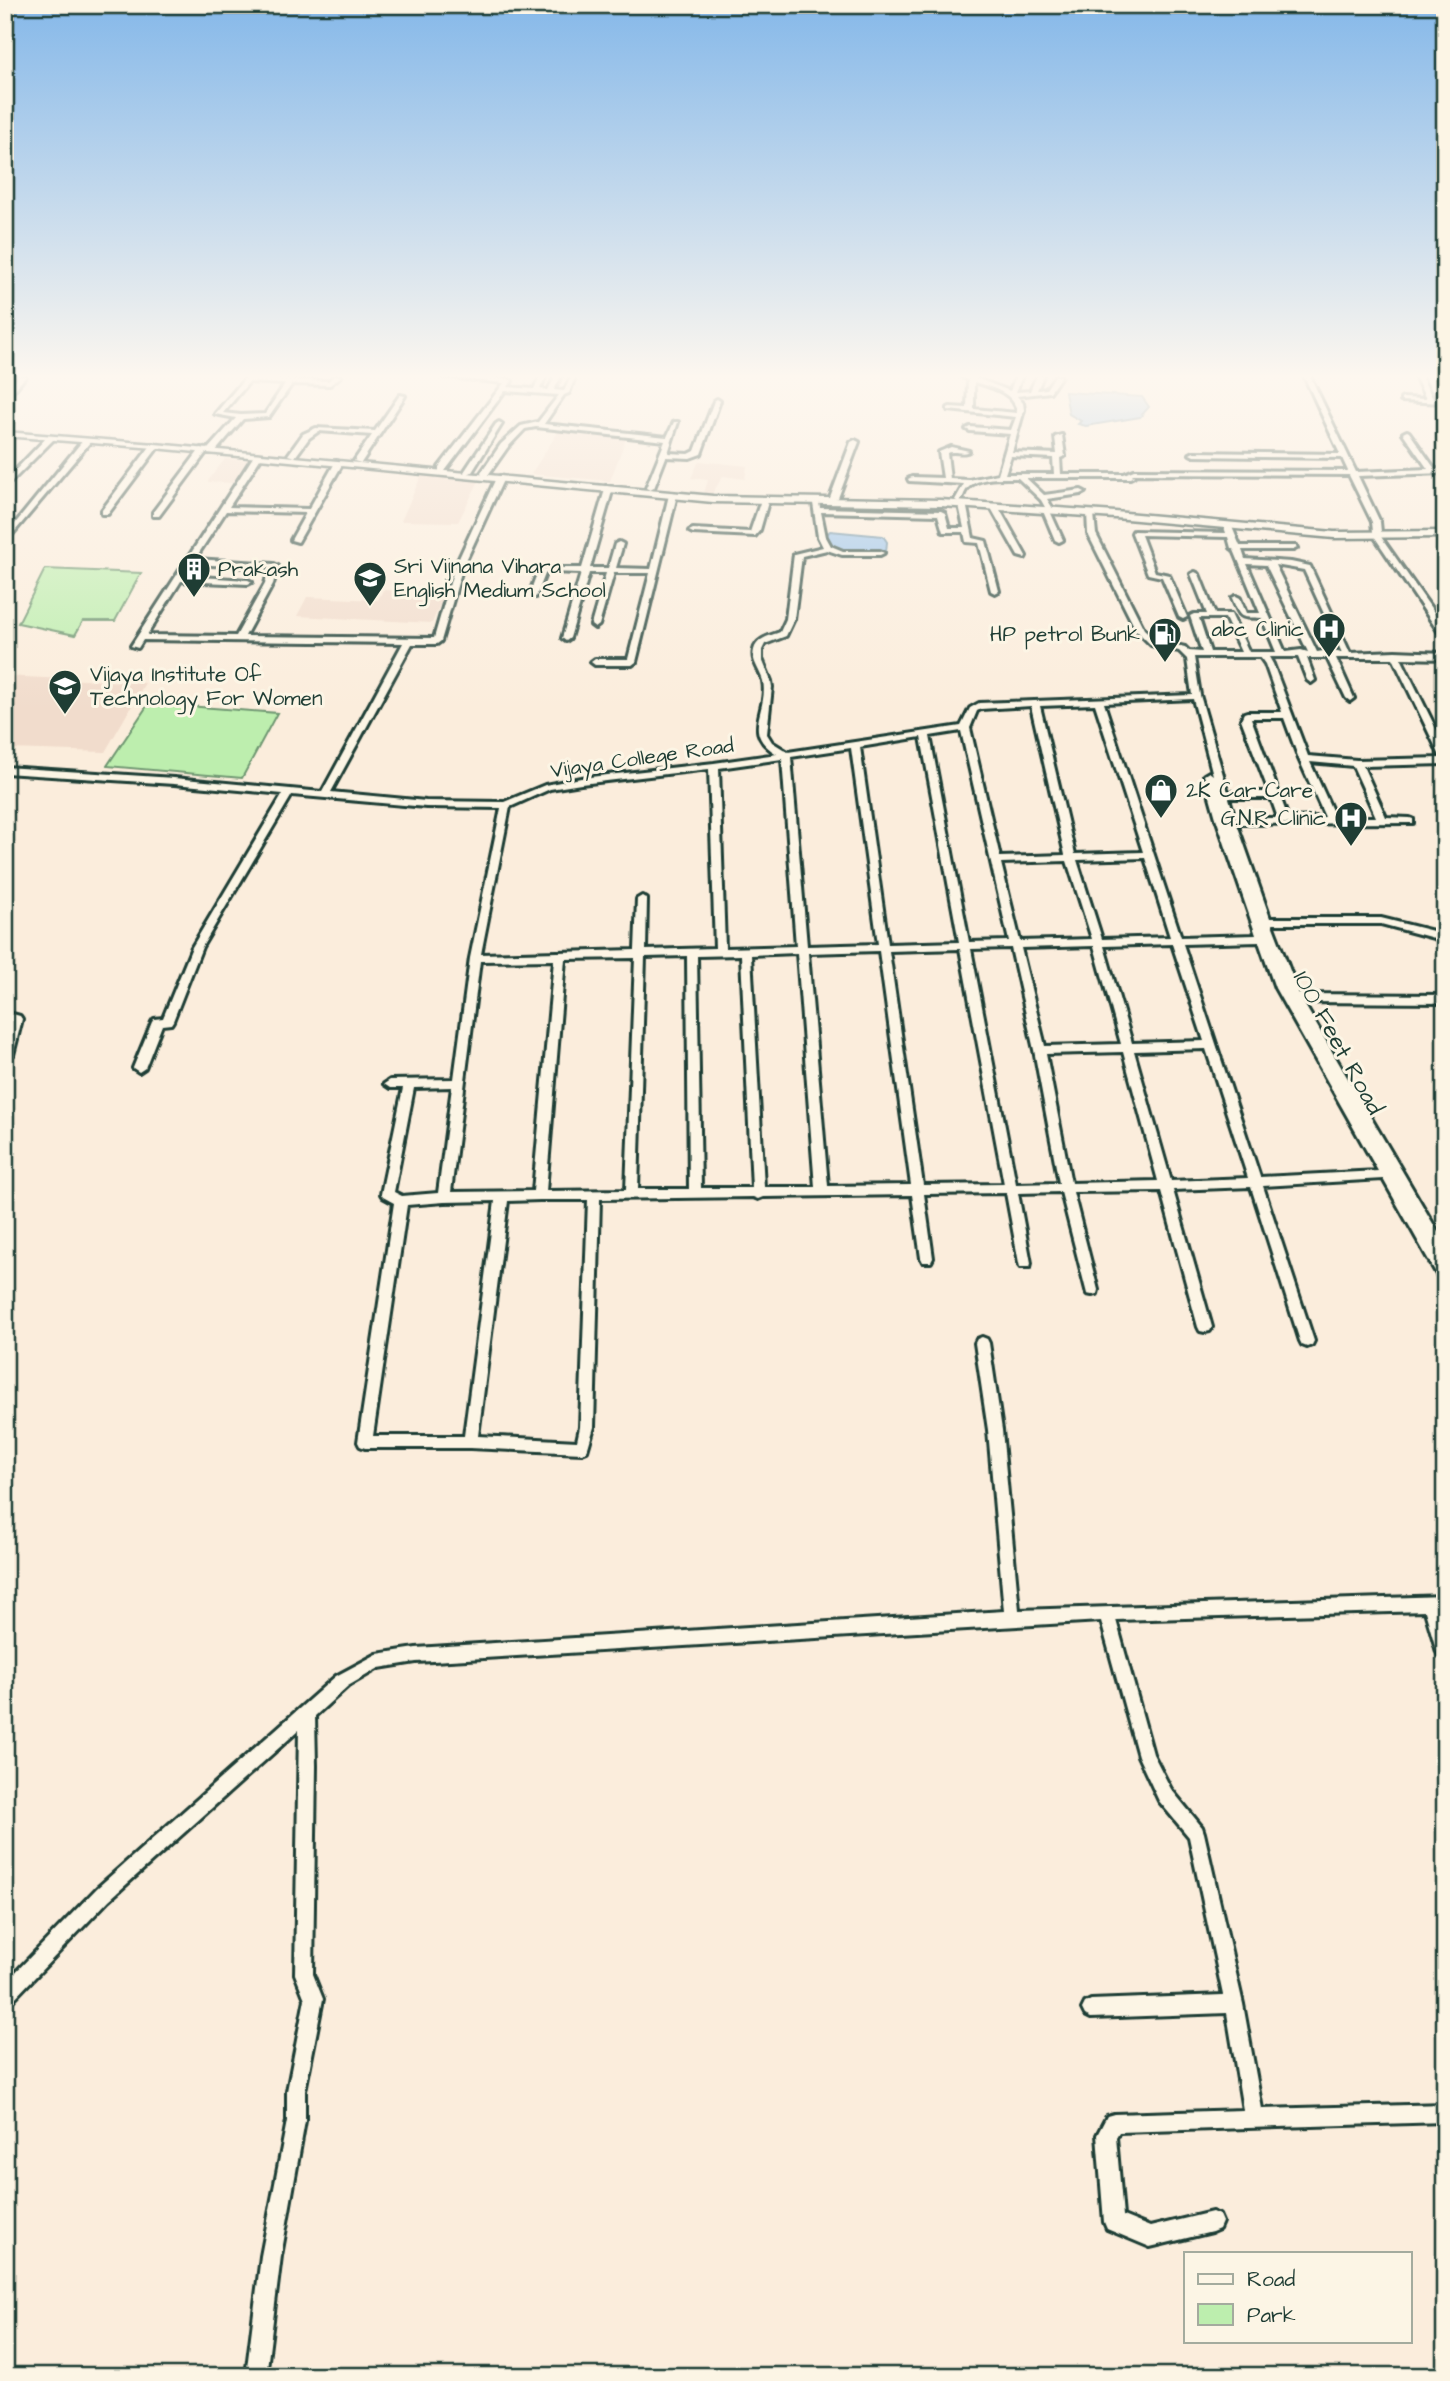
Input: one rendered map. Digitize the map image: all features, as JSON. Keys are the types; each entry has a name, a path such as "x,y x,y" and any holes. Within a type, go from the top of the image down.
{"main road":[{"path":"599,487 817,509 941,508 961,503 995,508 1048,509"},
{"path":"640,487 743,497 961,503 1090,511 1378,534"},
{"path":"1090,511 1229,531 1378,534 1445,532"}],"street":[{"path":"5,541 49,487"},
{"path":"105,512 124,487"},
{"path":"156,514 179,487"},
{"path":"135,646 238,487"},
{"path":"295,540 325,487"},
{"path":"141,637 441,642 457,569 496,487"},
{"path":"834,498 838,487"},
{"path":"967,487 961,503 969,540 982,541 995,591"},
{"path":"1032,487 1042,496 1059,540"},
{"path":"1359,487 1376,522 1378,534 1445,635"},
{"path":"566,638 609,488"},
{"path":"1042,496 1081,492"},
{"path":"595,662 632,662 673,495"},
{"path":"693,531 752,534 756,530 764,502"},
{"path":"941,508 946,530 968,530"},
{"path":"995,508 1022,556"},
{"path":"224,509 311,512"},
{"path":"828,548 822,537 817,509 906,519"},
{"path":"1090,511 1092,534 1139,630 1154,643 1178,647 1186,655 1346,653 1445,656"},
{"path":"1183,617 1166,575 1152,573 1136,533 1229,531 1281,653"},
{"path":"595,625 618,544"},
{"path":"822,1192 786,755 772,748 762,736 766,680 757,648 762,641 783,634 790,619 798,554 828,548 842,553 880,553"},
{"path":"1235,548 1293,548"},
{"path":"189,561 274,566 269,584 239,639"},
{"path":"1241,561 1299,564 1307,568 1346,653"},
{"path":"1269,562 1313,654"},
{"path":"533,595 543,571 652,572"},
{"path":"1195,574 1212,616"},
{"path":"179,578 248,582"},
{"path":"1236,598 1243,615 1264,616"},
{"path":"1207,654 1194,616 1228,616 1246,654"},
{"path":"325,794 409,641"},
{"path":"1301,653 1311,680"},
{"path":"1329,653 1350,698"},
{"path":"1262,654 1278,686 1304,760 1331,820"},
{"path":"1304,760 1357,763 1445,759 1395,654"},
{"name":"100 Feet Road","path":"1445,1256 1289,987 1268,938 1221,818 1190,697 1184,659 1186,655 1191,659 1196,695 1231,821 1268,921 1268,938 1280,988 1445,1276"},
{"path":"1092,1290 1066,1188 1040,1050 965,728 973,710 979,706 1190,697"},
{"path":"1099,702 1307,1341"},
{"path":"1035,704 1071,857 1098,942 1205,1327"},
{"path":"1284,820 1246,719 1247,715 1255,714 1287,715"},
{"name":"Vijaya College Road","path":"5,770 470,807 506,805 548,787 714,766 965,728"},
{"path":"925,736 1025,1263"},
{"path":"855,746 927,1258"},
{"path":"1357,763 1382,820"},
{"path":"714,766 720,951"},
{"path":"139,1068 158,1022 167,1021 197,947 289,791"},
{"path":"1224,795 1275,794"},
{"path":"444,1197 475,958 506,805"},
{"path":"1231,821 1410,821"},
{"path":"996,860 1147,856"},
{"path":"632,1195 642,899"},
{"path":"1268,921 1381,921 1445,938"},
{"path":"475,958 1268,938"},
{"path":"746,952 758,1194"},
{"path":"692,954 695,1194"},
{"path":"539,1196 560,956"},
{"path":"1297,998 1445,999"},
{"path":"5,1016 16,1019 7,1055"},
{"path":"1040,1050 1210,1045"},
{"path":"390,1084 458,1083"},
{"path":"409,1085 387,1195 401,1201 444,1197 1257,1184 1387,1174"},
{"path":"401,1201 365,1442 470,1442 582,1447 587,1427 594,1195"},
{"path":"470,1442 502,1197"},
{"path":"982,1343 995,1430 1012,1618"},
{"path":"5,1996 103,1894 342,1681 377,1661 415,1655 1012,1618 1438,1604 1445,1652"},
{"path":"1107,1614 1146,1756 1165,1795 1196,1833 1234,2004 1254,2118"},
{"path":"256,2376 271,2256 296,2121 296,2091 314,1999 304,1974 307,1713"},
{"path":"1091,2009 1234,2004"},
{"path":"1212,2222 1150,2237 1114,2222 1106,2135 1114,2123 1445,2113"}],"shaded area":[{"path":"416,487 476,487 458,522 401,521"},
{"path":"706,487 716,487 712,494 704,493"},
{"name":"Sri Vijnana Vihara English Medium School","path":"383,590 445,593 432,623 297,616 307,597 378,600"},
{"name":"Vijaya Institute Of Technology For Women","path":"5,676 145,683 105,752 5,749"}],"green space":[{"path":"45,569 141,573 115,621 83,621 75,635 18,623"},
{"path":"149,703 277,713 242,778 107,766"}],"water":[{"path":"830,531 883,536 887,542 886,552 839,551 830,546 825,536"}],"place":[{"name":"Prakash","path":"194,599"},
{"name":"Sri Vijnana Vihara English Medium School","path":"370,608"},
{"name":"abc Clinic","path":"1329,659"},
{"name":"HP petrol Bunk","path":"1165,664"},
{"name":"Vijaya Institute Of Technology For Women","path":"65,716"},
{"name":"2K Car Care","path":"1161,820"},
{"name":"G.N.R Clinic","path":"1351,848"}]}
